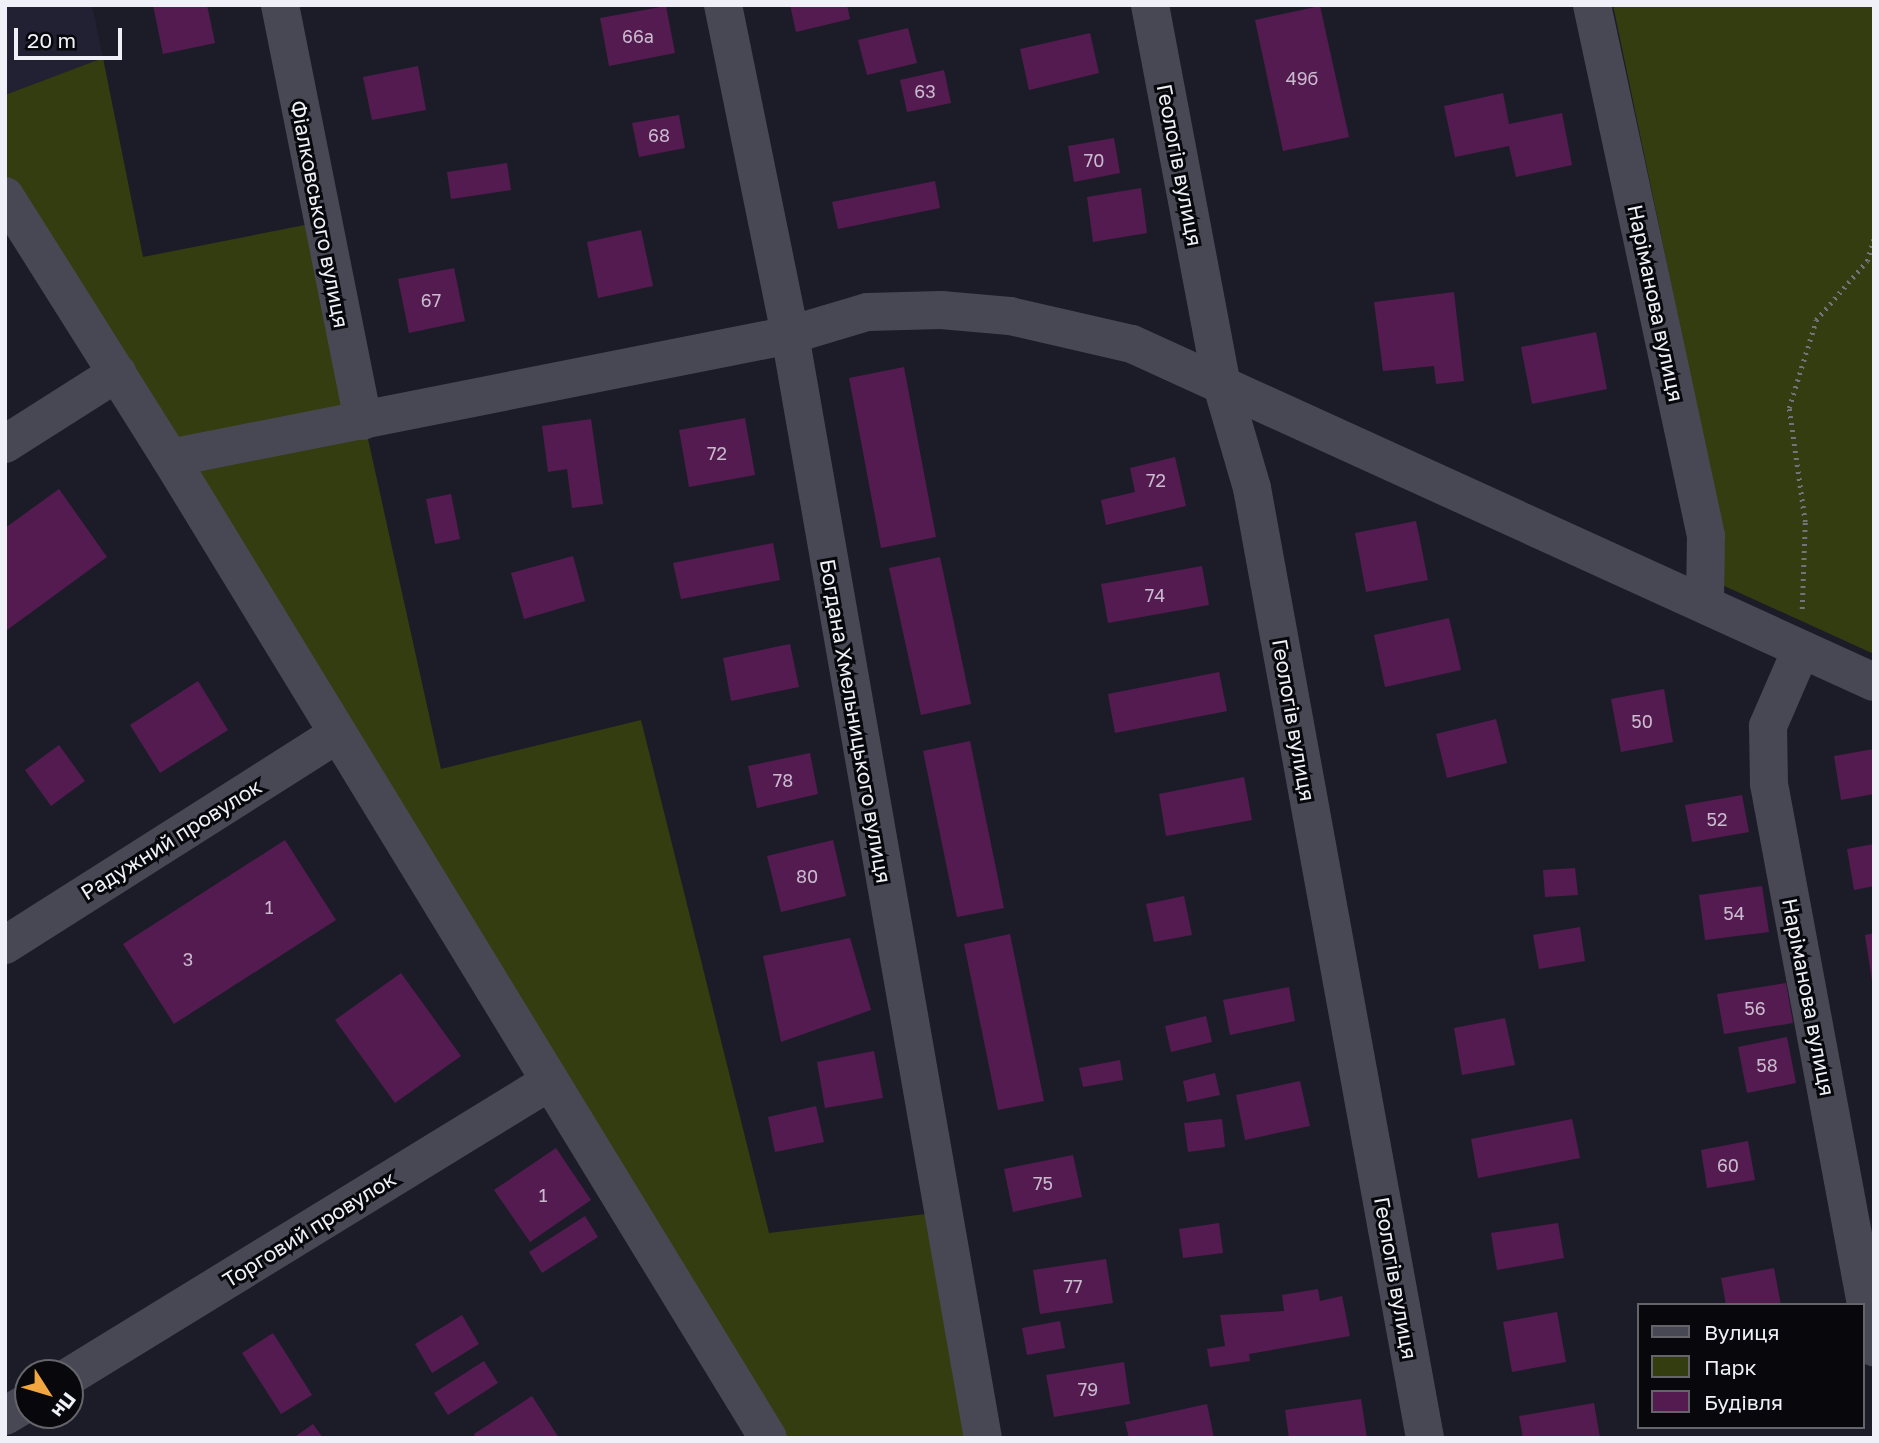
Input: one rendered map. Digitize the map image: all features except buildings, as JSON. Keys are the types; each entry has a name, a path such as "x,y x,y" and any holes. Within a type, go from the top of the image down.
{"street":[{"name":"Фіалковського вулиця","path":"280,5 363,421"},
{"name":"Богдана Хмельницького вулиця","path":"723,5 790,335 983,1438"},
{"name":"Геологів вулиця","path":"1150,5 1221,382 1252,488 1425,1438"},
{"name":"Наріманова вулиця","path":"1591,5 1706,536 1705,603"},
{"path":"5,196 170,458 338,734 549,1082 756,1434"},
{"path":"170,458 790,335 867,312 941,310 1010,316 1132,344 1705,603 1800,652 1874,682"},
{"path":"5,444 117,373"},
{"name":"Наріманова вулиця","path":"1800,652 1768,726 1769,784 1874,1347"},
{"name":"Радужний провулок","path":"5,945 338,734"},
{"name":"Торговий провулок","path":"84,1367 549,1082"}],"path":[{"path":"1800,652 1805,522 1789,408 1816,320 1867,261 1874,238"}],"shaded area":[{"path":"5,5 92,5 103,58 5,95"}],"green space":[{"path":"1613,5 1874,5 1874,654 1720,584 1725,542"},
{"path":"103,58 143,257 320,222 441,769 641,720 769,1233 943,1212 983,1438 768,1438 5,196 5,95"}]}
